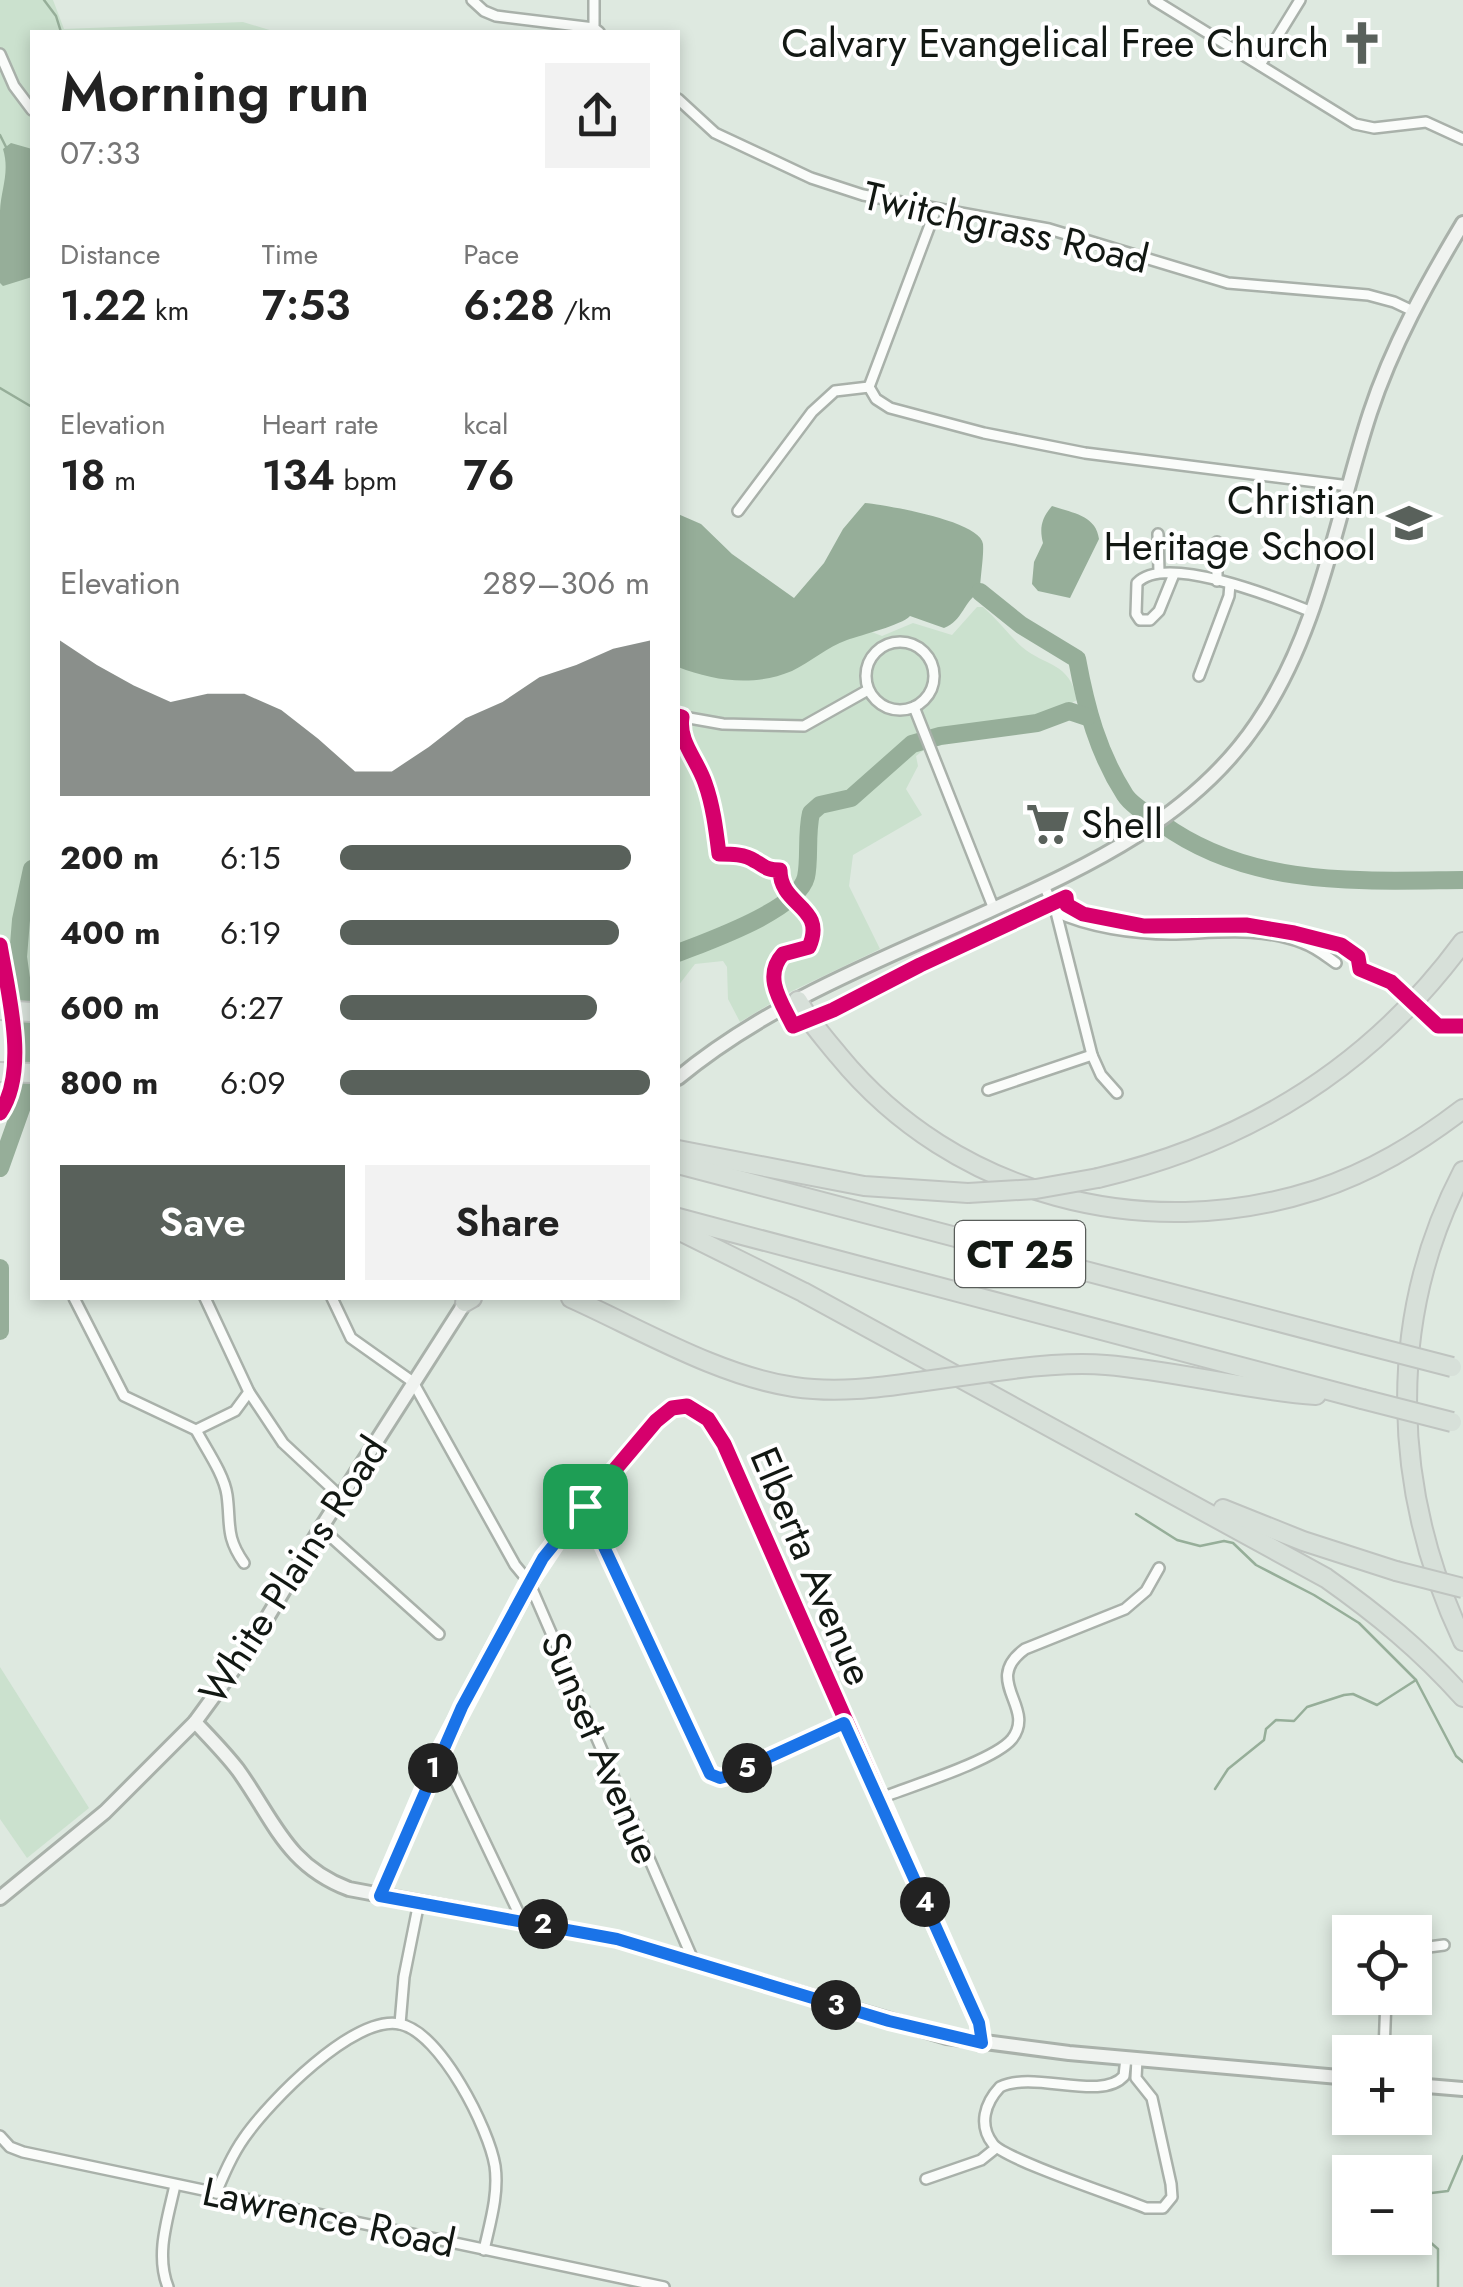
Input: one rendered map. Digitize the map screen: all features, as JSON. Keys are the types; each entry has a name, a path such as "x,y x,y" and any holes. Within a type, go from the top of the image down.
{"highway":[{"path":"680,1150 864,1186 968,1194 1036,1189 1098,1178 1207,1142 1312,1090 1412,1006 1463,942"},
{"path":"798,1001 858,1079 898,1118 930,1140 1024,1188 1106,1207 1204,1212 1299,1195 1350,1178 1391,1158 1463,1109"},
{"path":"0,1010 30,1012"},
{"path":"0,1072 30,1073"},
{"name":"CT 25","path":"680,1165 1457,1369"},
{"path":"1463,1171 1437,1228 1420,1290 1407,1381 1413,1496 1443,1598 1463,1641"},
{"name":"CT 25","path":"680,1219 1457,1424"},
{"path":"680,1231 803,1292 1326,1578 1414,1645 1463,1697"},
{"path":"575,1300 720,1366 773,1383 846,1390 1049,1365 1105,1365 1269,1392 1362,1398"},
{"path":"1086,1446 1244,1518 1396,1570 1463,1588"}],"main road":[{"path":"680,1077 747,1030 798,1001 1045,888 1136,838 1216,772 1257,723 1296,655 1383,377 1463,223"},
{"name":"White Plains Road","path":"0,1898 105,1812 196,1722 250,1648 412,1382 467,1300"},
{"path":"196,1722 236,1768 294,1855 330,1881 380,1896 617,1939 889,2021 982,2043 1332,2076"},
{"path":"1432,2086 1463,2090"}],"street":[{"path":"472,0 496,16 588,30"},
{"path":"594,0 595,30"},
{"path":"1154,0 1355,124 1374,128 1426,122 1463,140"},
{"path":"1260,64 1300,0"},
{"path":"0,54 14,86 30,107"},
{"name":"Twitchgrass Road","path":"680,101 716,133 811,178 862,195 1049,229 1228,282 1368,296 1414,312"},
{"path":"869,387 936,209"},
{"path":"869,387 876,399 890,408 984,433 1101,455 1349,486"},
{"path":"738,511 812,412 836,392 869,387"},
{"path":"1158,534 1159,572"},
{"path":"1216,581 1217,542"},
{"path":"1174,574 1159,611 1150,620 1140,620 1136,614 1137,583 1144,575 1159,572 1174,574 1216,581 1230,584 1312,612"},
{"path":"1198,676 1230,584"},
{"path":"893,642 916,646 925,653 934,675 926,697 914,707 889,708 868,690 866,676 873,655 893,642"},
{"path":"680,716 722,724 804,726 868,690"},
{"path":"914,707 994,909"},
{"path":"1045,888 1056,912 1092,1055 1101,1075 1117,1093"},
{"path":"1056,912 1072,919 1139,931 1249,932 1284,937 1306,944 1336,963"},
{"path":"988,1090 1092,1055"},
{"path":"75,1300 124,1396 196,1430 227,1492 227,1526 233,1548 244,1563"},
{"path":"206,1300 249,1392 283,1443 341,1497"},
{"path":"333,1300 351,1338 412,1382"},
{"name":"Sunset Avenue","path":"412,1382 514,1566 529,1582 694,1962"},
{"path":"196,1430 234,1411 249,1392"},
{"name":"Elberta Avenue","path":"585,1506 672,1408 682,1406 702,1414 718,1433 979,2023 982,2043"},
{"path":"380,1896 441,1750 529,1582 585,1506 703,1761 715,1776 728,1776 844,1723"},
{"path":"321,1528 439,1634"},
{"path":"878,1799 1006,1745 1019,1724 1007,1680 1015,1656 1125,1609 1146,1591 1159,1568"},
{"path":"441,1750 522,1920"},
{"path":"400,2024 404,1976 419,1902"},
{"path":"1432,1947 1444,1945"},
{"path":"216,2193 234,2152 250,2129 315,2064 359,2033 400,2024 416,2033 450,2066 492,2151 495,2190 484,2250"},
{"path":"1132,2058 1136,2078 1152,2098 1171,2184 1172,2197 1164,2208 1146,2208 996,2148 986,2133 984,2118 1000,2087 1026,2081 1110,2086 1124,2076 1132,2058"},
{"name":"Lawrence Road","path":"0,2136 10,2147 22,2152 664,2287"},
{"path":"926,2180 981,2160 996,2148"},
{"path":"168,2287 163,2246 175,2185"}],"shaded area":[{"path":"0,0 53,0 64,29 243,22 269,30 30,30 30,1000 0,996"},
{"path":"11,143 30,148 30,278 3,286 0,211 5,173 3,149"},
{"path":"865,503 931,516 967,528 983,544 980,592 944,628 910,616 840,643 778,676 720,679 680,668 680,515 701,524 732,554 794,598 824,563 843,529"},
{"path":"1052,506 1088,520 1099,539 1070,598 1038,591 1032,584 1034,562 1043,543 1042,523"},
{"path":"977,607 983,607 1022,647 1063,672 1077,700 1064,707 934,742 916,756 918,766 906,789 922,815 853,855 849,886 880,949 790,992 740,1022 728,999 727,967 723,961 695,964 680,983 680,657 864,629 882,636 913,623 952,635"},
{"path":"0,1667 89,1808 27,1858 0,1819"}],"waterway":[{"path":"44,0 60,30"},
{"path":"0,135 6,147"},
{"path":"0,388 30,406"},
{"path":"980,592 1021,625 1077,659 1094,730 1125,795 1195,844 1268,870 1306,876 1384,881 1463,880"},
{"path":"680,952 750,923 787,901 806,877 811,813 820,805 851,798 912,744 940,736 1037,723 1069,711 1087,717"},
{"path":"30,878 18,957 30,1042"},
{"path":"0,1168 27,1092 30,1060"},
{"path":"0,1268 0,1331"},
{"path":"1136,1514 1177,1540 1200,1546 1233,1543 1256,1565 1359,1623 1416,1680 1456,1756 1463,1762"},
{"path":"1215,1789 1228,1769 1264,1740 1266,1729 1276,1720 1294,1721 1307,1707 1344,1695 1353,1694 1377,1705 1416,1680"},
{"path":"1432,2193 1448,2191 1463,2156"},
{"path":"1432,2244 1438,2249 1438,2287"}],"cycle path":[{"path":"680,716 685,743 708,791 719,854 742,856 780,870 787,892 812,923 809,947 783,954 774,972 779,999 793,1026 1066,897 1067,905 1083,914 1144,926 1246,925 1341,945 1358,957 1360,969 1391,982 1438,1026 1463,1026"},
{"path":"0,945 15,1054 9,1096 0,1113"},
{"path":"379,1896 441,1750 529,1582 563,1531 656,1421 672,1408 687,1406 708,1419 724,1444 979,2023 982,2043"}],"place":[{"name":"Calvary Evangelical Free Church","path":"1362,43"},
{"name":"Christian Heritage School","path":"1409,523"},
{"name":"Shell","path":"1048,824"}],"route":[{"path":"585,1506 710,1774 728,1776 844,1723 979,2023 982,2043 889,2021 617,1939 380,1896 462,1707 543,1558 585,1506"}]}
